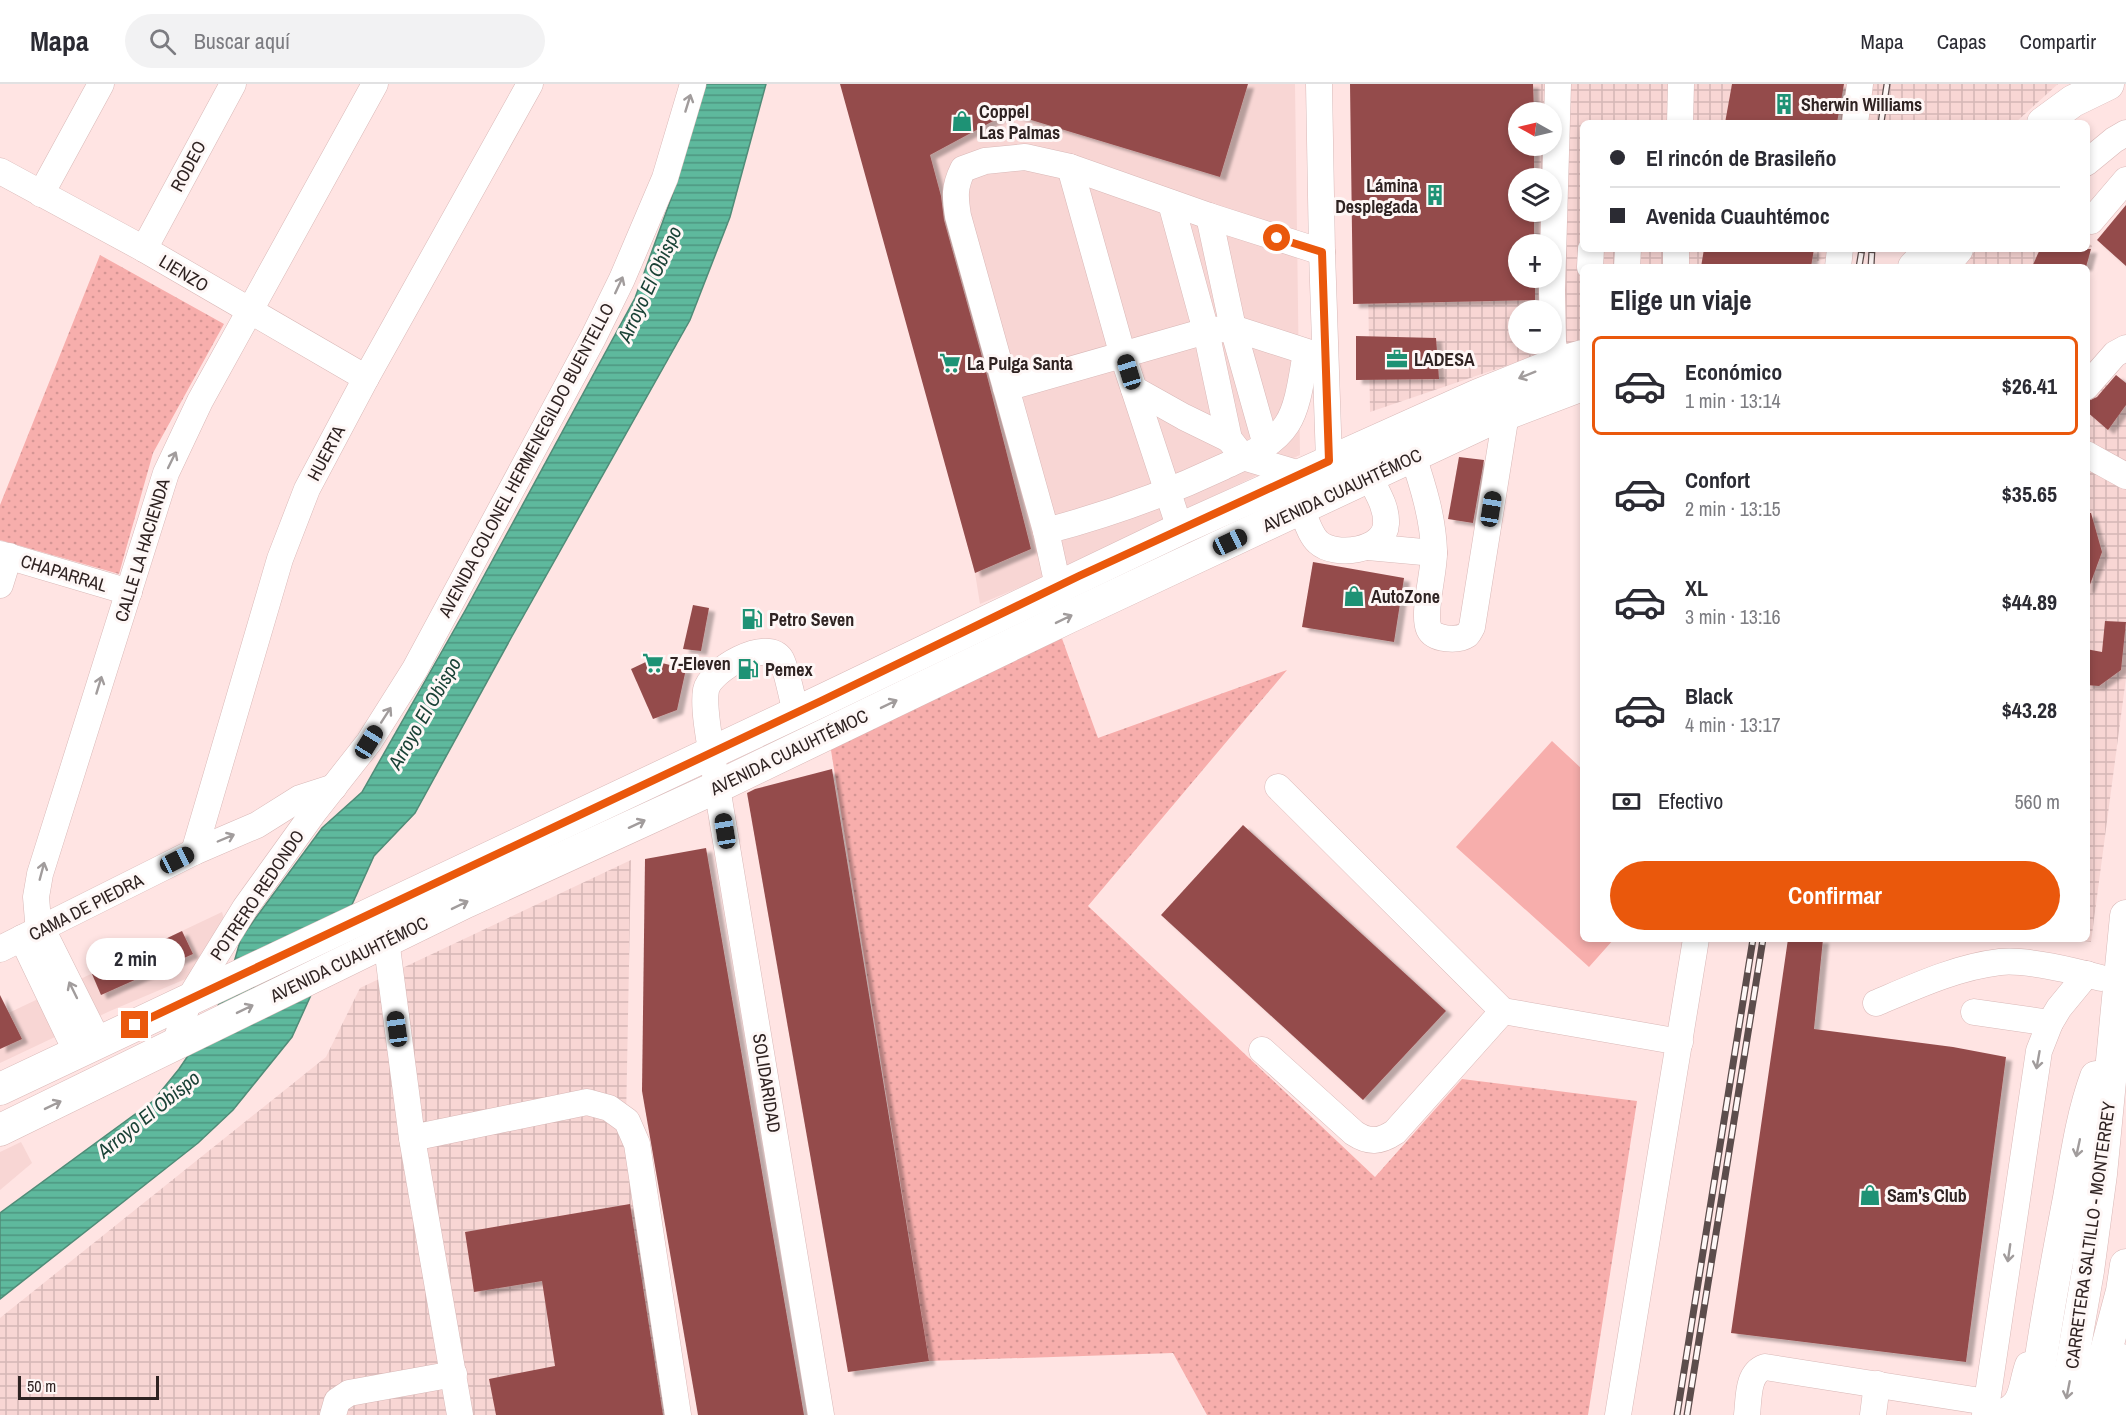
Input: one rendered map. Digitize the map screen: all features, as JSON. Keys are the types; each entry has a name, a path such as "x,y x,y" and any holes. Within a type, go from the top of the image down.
{"main road":[{"path":"2047,120 2073,101 2108,84"},
{"path":"2079,120 2105,105 2126,97"},
{"path":"1917,264 1928,252"},
{"path":"1944,264 1954,252"},
{"name":"AVENIDA CUAUHTÉMOC","path":"0,1130 477,897 717,787 1069,617 1506,414 1572,374"},
{"name":"AVENIDA CUAUHTÉMOC","path":"0,1089 796,713 1058,586 1300,474 1478,395 1572,374"},
{"path":"1273,522 1288,502 1320,482 1329,461 1348,467 1391,457 1413,456"},
{"path":"2033,1415 2051,1291 2091,1091 2117,1020 2126,916"},
{"name":"CARRETERA SALTILLO - MONTERREY","path":"2063,1415 2090,1261 2117,1020"},
{"name":"CARRETERA SALTILLO - MONTERREY","path":"2089,1415 2122,1291 2126,1265"},
{"path":"2113,1415 2126,1338"}],"street":[{"path":"41,194 102,84"},
{"name":"RODEO","path":"144,249 233,84"},
{"name":"CALLE LA HACIENDA","path":"88,1048 22,938 38,921 40,874 166,472 200,401 375,84"},
{"name":"HUERTA","path":"194,852 280,559 307,489 366,378 530,84"},
{"name":"AVENIDA COLONEL HERMENEGILDO BUENTELLO","path":"307,805 334,787 369,742 415,669 594,338 665,178 693,84"},
{"path":"1319,84 1322,252 1316,356 1329,461"},
{"path":"1558,84 1552,290 1553,343 1572,374"},
{"path":"1680,120 1681,84"},
{"path":"1855,120 1860,84"},
{"path":"2090,161 2122,143"},
{"path":"1058,586 1046,531 958,216 955,200 956,183 963,169 985,161 1025,157 1070,168 1322,252"},
{"path":"1070,168 1123,356 1180,529"},
{"name":"LIENZO","path":"0,171 144,249 366,378"},
{"path":"2091,221 2126,180"},
{"path":"1171,203 1236,448"},
{"path":"1209,216 1233,328 1266,445"},
{"path":"1006,388 1206,331 1233,328 1316,356"},
{"path":"2090,382 2115,354 2126,348"},
{"path":"1046,531 1087,521 1168,491 1236,448 1266,445 1283,430 1289,421 1316,356"},
{"path":"1134,389 1236,448 1300,474"},
{"path":"1413,456 1424,488 1432,525 1434,553 1429,630 1434,635 1459,638 1468,634 1472,627 1506,414"},
{"path":"2090,456 2126,476"},
{"path":"1368,547 1381,538 1386,526 1385,509 1369,476"},
{"path":"1302,509 1316,541 1323,546 1343,550 1368,547 1434,553"},
{"path":"0,585 5,555"},
{"name":"CHAPARRAL","path":"5,555 129,592"},
{"name":"SOLIDARIDAD","path":"796,713 781,659 772,652 762,651 718,671 710,680 706,690 706,707 717,787 821,1415"},
{"path":"1278,787 1503,1011 1680,1042"},
{"name":"CAMA DE PIEDRA","path":"22,938 194,852 307,805"},
{"name":"POTRERO REDONDO","path":"184,1040 198,995 245,908 278,860 307,805"},
{"path":"373,913 393,1007 412,1138 460,1415"},
{"path":"1618,1415 1696,942"},
{"path":"1876,1003 1940,977 2001,962 2024,962 2087,974 2119,983"},
{"path":"1988,1411 2039,1051 2050,1023 2059,1008 2087,974"},
{"path":"1262,1050 1354,1133 1364,1139 1375,1141 1395,1132 1503,1011"},
{"path":"1974,1012 2050,1023"},
{"path":"412,1138 587,1102 609,1108 627,1121 637,1144 678,1415"},
{"path":"1754,1414 1753,1377 1757,1370 1765,1367 1877,1384 1988,1411 2004,1412 2021,1397 2024,1375 2051,1291"},
{"path":"333,1415 337,1401 349,1393 454,1374"},
{"path":"1873,1415 1877,1384"}],"shaded area":[{"path":"842,84 1295,84 1300,455 1037,580 980,604 975,573"},
{"path":"1365,84 2058,84 2018,120 1580,120 1580,252 1845,252 1809,264 1580,264 1580,341 1562,347 1562,300 1508,300 1508,354 1541,354 1370,412"},
{"path":"2090,244 2092,246 2087,264 1963,264 1974,252 2090,252"},
{"path":"100,255 224,324 153,453 119,574 0,540 0,505"},
{"path":"2090,371 2126,401 2126,678 2091,942"},
{"path":"1060,633 1098,738 1287,670 1088,906 1375,1177 1462,1079 1637,1101 1588,1415 1207,1415 1173,1353 929,1361 830,744"},
{"path":"1552,741 1580,767 1580,942 1611,942 1589,967 1456,847"},
{"path":"631,860 626,1121 671,1415 0,1415 0,1318 326,1057 360,988"},
{"path":"222,912 224,919 188,978 110,1011 0,1063 0,1017"},
{"path":"21,1142 32,1163 0,1190 0,1152"}],"water":[{"name":"Arroyo El Obispo","path":"706,84 766,84 730,217 690,320 415,813 374,856 292,1037 233,1110 198,1143 0,1299 0,1213 153,1101 179,1069 211,1022 229,980 241,938 322,828 362,792 466,609 635,298 672,196"}],"building":[{"name":"La Pulga Santa","path":"840,84 1248,84 1220,177 1008,113 930,155 941,196 944,220 984,364 1031,549 975,573"},
{"name":"Lámina Desplegada","path":"1350,84 1533,84 1534,102 1508,102 1508,156 1534,156 1534,168 1508,168 1508,222 1534,222 1534,234 1508,234 1508,288 1535,288 1535,300 1353,304"},
{"name":"Sherwin Williams","path":"1732,84 1844,84 1838,120 1726,120"},
{"path":"2126,205 2126,266 2097,240"},
{"path":"2091,249 2087,264 2033,264 2039,252 2090,252"},
{"path":"1704,252 1814,252 1812,264 1702,264"},
{"name":"LADESA","path":"1356,336 1436,338 1439,379 1356,380"},
{"path":"2116,375 2126,383 2126,405 2108,430 2090,414 2090,400 2097,397"},
{"path":"1459,457 1484,460 1473,523 1448,519"},
{"path":"2090,513 2091,513 2102,552 2090,585"},
{"name":"AutoZone","path":"1313,562 1404,578 1394,642 1302,627"},
{"path":"693,605 709,608 701,651 683,649"},
{"path":"2105,621 2126,622 2121,670 2099,686 2090,685 2090,650 2102,652"},
{"name":"7-Eleven","path":"650,660 686,669 677,710 653,719 631,669"},
{"path":"832,769 929,1361 848,1372 747,793"},
{"path":"1243,825 1446,1011 1363,1100 1161,915"},
{"path":"706,848 804,1415 698,1415 642,1091 645,859"},
{"path":"182,931 193,954 101,995 92,974"},
{"name":"Sam's Club","path":"1788,942 1823,942 1814,1029 1953,1047 2006,1057 1966,1362 1731,1333"},
{"path":"0,995 22,1039 0,1049"},
{"path":"630,1204 663,1415 496,1415 489,1379 555,1366 542,1281 474,1292 465,1232"}],"railway":[{"path":"1881,120 1887,84"},
{"path":"1860,264 1862,252"},
{"path":"1871,264 1872,252"},
{"path":"1677,1415 1753,942"},
{"path":"1687,1415 1763,942"}],"place":[{"name":"Sherwin Williams","path":"1784,104"},
{"name":"Coppel Las Palmas","path":"962,121"},
{"name":"Lámina Desplegada","path":"1435,195"},
{"name":"LADESA","path":"1397,359"},
{"name":"La Pulga Santa","path":"950,363"},
{"name":"AutoZone","path":"1354,596"},
{"name":"Petro Seven","path":"752,619"},
{"name":"7-Eleven","path":"653,663"},
{"name":"Pemex","path":"748,669"},
{"name":"Sam's Club","path":"1870,1195"}],"route":[{"path":"135,1025 458,874 1079,576 1329,461 1322,252 1277,238"}]}
